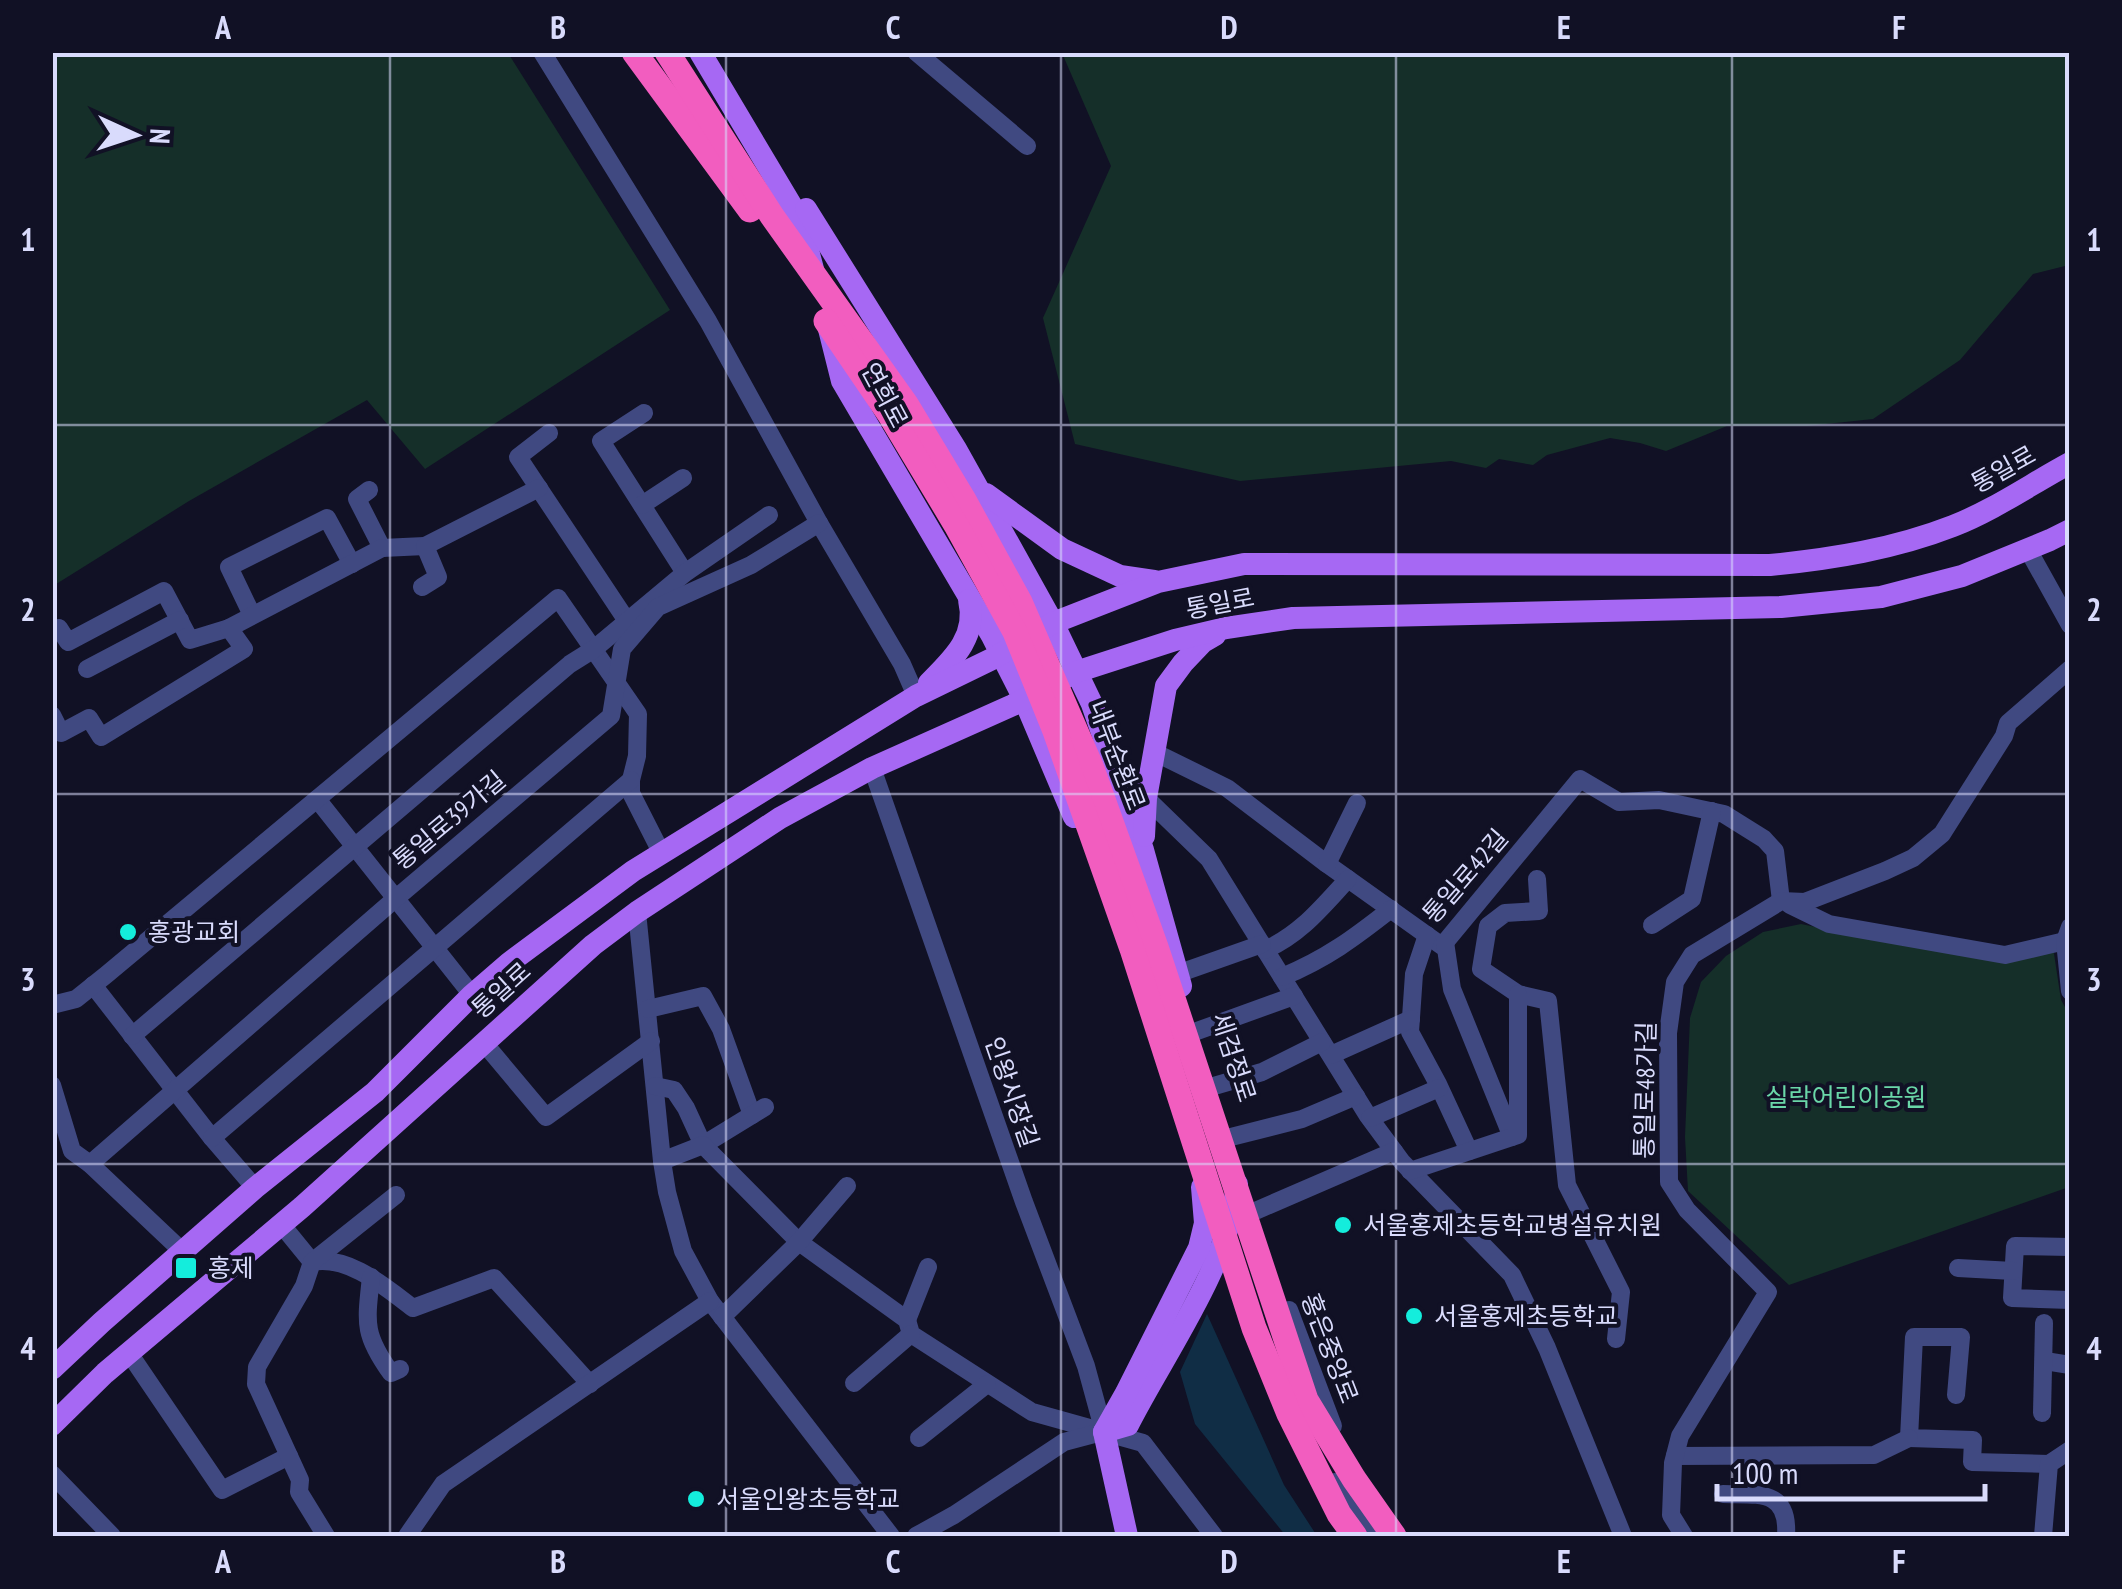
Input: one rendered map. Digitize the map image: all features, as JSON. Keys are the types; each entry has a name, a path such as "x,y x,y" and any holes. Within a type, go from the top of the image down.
{"highway":[{"name":"내부순환로","path":"634,52 768,234 890,416 1015,632 1055,731 1132,949 1254,1328 1289,1414 1339,1514 1355,1536"},
{"name":"내부순환로","path":"667,52 772,216 906,404 1020,602 1091,766 1124,856 1306,1400 1354,1480 1394,1536"}],"main road":[{"name":"연희로","path":"700,52 800,220 842,381 967,592 1024,699"},
{"name":"연희로","path":"716,52 830,250 980,489 1076,672"},
{"name":"통일로","path":"52,1369 182,1251 375,1092 472,995 555,928 661,852 916,696 1053,623 1158,582 1244,564 1738,565 1848,556 1953,526 2070,463"},
{"path":"980,489 1062,548 1120,576 1158,582"},
{"name":"통일로","path":"52,1425 105,1372 282,1224 593,945 637,912 780,818 872,768 1076,672 1175,640 1293,618 1764,607 1881,597 1962,576 2070,530"},
{"path":"916,696 964,644 972,615 967,592"},
{"path":"1143,850 1146,798 1166,686 1203,642 1226,628"},
{"name":"세검정로","path":"1076,672 1092,704 1143,850 1177,974 1238,1164 1237,1189 1213,1269 1133,1397"},
{"name":"세검정로","path":"1024,699 1106,893 1205,1207 1199,1248 1133,1397 1128,1425 1104,1432"},
{"path":"1104,1432 1128,1536"}],"street":[{"path":"542,52 708,321 902,664 916,696"},
{"path":"916,52 1027,146"},
{"path":"644,413 601,442 686,573"},
{"path":"549,433 518,456 621,634"},
{"path":"642,506 683,478"},
{"path":"52,632 59,628 68,642 164,590 190,640 229,628 382,548 425,546 539,488"},
{"path":"369,490 357,499 382,548"},
{"path":"621,634 686,573 769,515"},
{"path":"252,615 229,567 327,518 352,564"},
{"path":"132,1036 570,664 658,607 752,565 819,523"},
{"path":"422,587 438,577 425,546"},
{"path":"2031,555 2070,625"},
{"path":"52,1006 76,998 93,985 558,598 638,714 638,756 631,793 661,852"},
{"path":"87,670 180,620"},
{"path":"52,714 61,733 89,718 101,736 244,649 229,628"},
{"name":"통일로39가길","path":"90,1164 611,716 621,634"},
{"name":"통일로48가길","path":"1684,1536 1670,1515 1674,1456 1680,1436 1768,1292 1687,1210 1669,1182 1668,1033 1675,982 1692,954 1780,901 1805,902 1912,858 1942,834 2004,736 2008,723 2070,669"},
{"name":"통일로42길","path":"1154,752 1227,788 1442,946 1580,779 1619,802 1659,800 1724,814 1776,851 1780,901"},
{"name":"인왕시장길","path":"872,768 1086,1366 1104,1432"},
{"path":"212,1138 631,780"},
{"path":"1146,798 1209,858 1394,1151 1512,1275 1547,1348 1622,1536"},
{"name":"통일로","path":"316,799 472,995"},
{"path":"1327,864 1356,802"},
{"path":"1652,925 1692,899 1712,811"},
{"path":"1177,974 1286,940 1305,926 1348,879"},
{"path":"1538,879 1539,911 1505,912 1488,926 1481,969 1518,994 1548,1001 1567,1185 1621,1292 1616,1339"},
{"path":"1780,901 1829,924 2005,954 2067,934 2070,991"},
{"path":"1282,978 1338,950 1391,910"},
{"path":"637,912 662,1161 683,1252 710,1301 891,1536"},
{"path":"1427,936 1414,974 1410,1032 1469,1151"},
{"path":"1445,942 1452,990 1515,1136"},
{"path":"93,985 212,1138 256,1188"},
{"path":"1515,1136 1518,994"},
{"path":"648,1009 703,996 759,1111 703,1145 662,1161"},
{"path":"1196,1031 1294,996"},
{"path":"1214,1086 1411,1019"},
{"name":"통일로","path":"484,1043 546,1117 651,1041"},
{"path":"52,1086 72,1151 182,1251"},
{"path":"655,1086 674,1090 703,1145 799,1242 909,1327 1032,1412 1143,1443 1214,1536"},
{"path":"1370,1118 1439,1088"},
{"path":"1231,1137 1302,1120 1356,1096"},
{"path":"1410,1170 1515,1136"},
{"path":"1252,1212 1394,1151"},
{"name":"홍은중앙로","path":"1238,1164 1321,1397 1350,1460 1402,1536"},
{"path":"722,1317 799,1242 847,1186"},
{"path":"326,1536 299,1492 300,1480 256,1384 257,1368 304,1286 312,1262 396,1195"},
{"path":"282,1224 312,1262"},
{"name":"홍은중앙로","path":"1226,1234 1310,1439 1372,1536"},
{"path":"2070,1247 2015,1246 2012,1298 2070,1300"},
{"path":"312,1262 325,1260 371,1277 413,1308 494,1278 590,1384"},
{"path":"854,1383 909,1327 928,1266"},
{"path":"1958,1268 2013,1272"},
{"path":"371,1277 366,1320 374,1350 391,1373 400,1369"},
{"path":"407,1536 443,1484 710,1301"},
{"path":"2042,1413 2044,1322"},
{"path":"1909,1438 1914,1338 1961,1337 1956,1395"},
{"path":"129,1353 222,1490 289,1456"},
{"path":"2045,1361 2070,1365"},
{"path":"918,1438 988,1384"},
{"path":"916,1536 1064,1442 1104,1432"},
{"path":"1674,1456 1874,1454 1909,1438 1973,1440 1972,1462 2050,1464 2070,1450"},
{"path":"2043,1536 2050,1464"},
{"path":"52,1474 112,1536"},
{"path":"1723,1494 1767,1495 1782,1512 1787,1523 1786,1536"}],"green space":[{"path":"53,52 508,53 670,310 425,469 367,400 189,501 53,586"},
{"path":"1062,53 2069,53 2069,265 2033,274 1960,360 1873,419 1807,426 1727,426 1666,451 1610,438 1547,455 1533,465 1499,459 1486,468 1451,461 1240,481 1075,444 1043,318 1111,166"},
{"name":"실락어린이공원","path":"1801,924 1898,944 2053,947 2061,1000 2069,1014 2069,1187 1789,1285 1688,1191 1685,1137 1690,1018 1701,982 1726,956 1763,932"}],"water":[{"path":"1207,1314 1284,1485 1317,1536 1286,1536 1195,1424 1180,1372"}],"place":[{"name":"홍광교회","path":"128,932"},
{"name":"서울홍제초등학교병설유치원","path":"1343,1225"},
{"name":"홍제","path":"186,1268"},
{"name":"서울홍제초등학교","path":"1414,1316"},
{"name":"서울인왕초등학교","path":"696,1499"}]}
